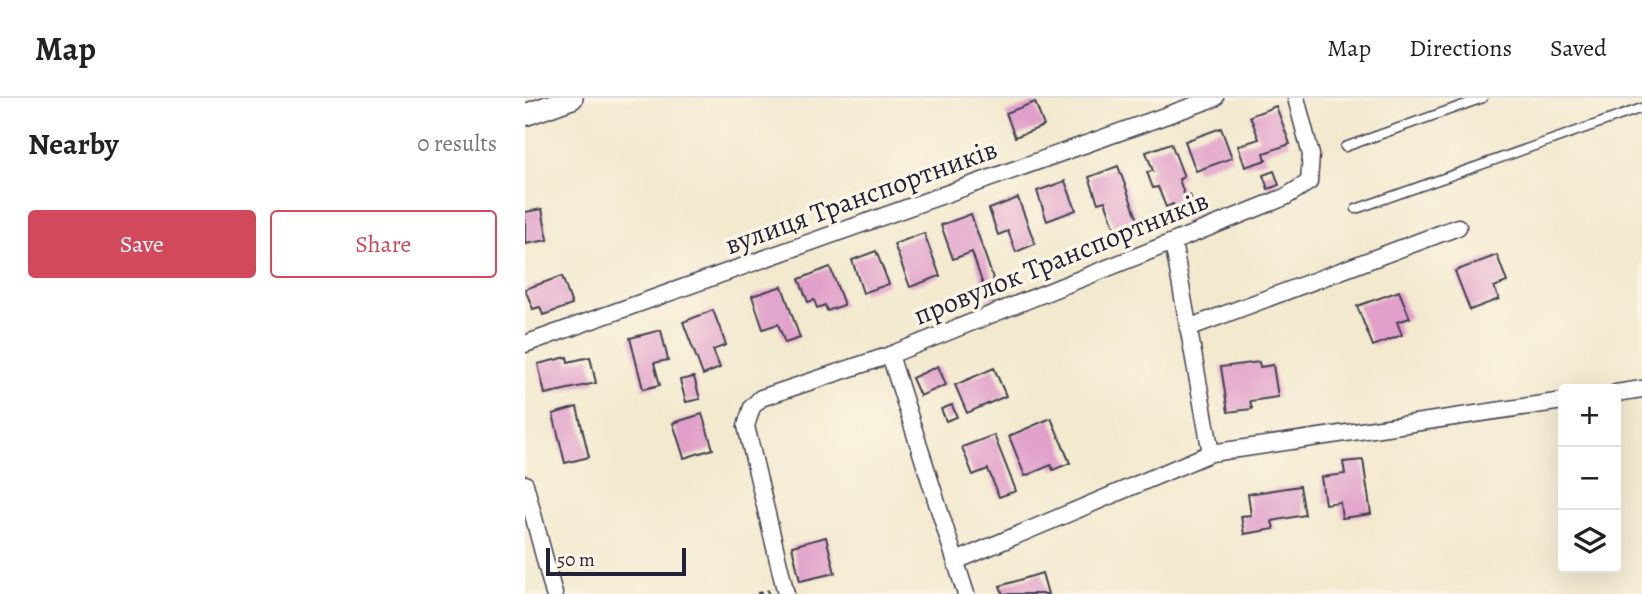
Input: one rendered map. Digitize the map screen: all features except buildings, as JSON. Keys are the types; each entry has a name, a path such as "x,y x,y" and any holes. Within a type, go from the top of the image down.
{"main road":[{"path":"525,115 572,98"}],"street":[{"name":"вулиця Транспортників","path":"525,344 1215,98"},
{"name":"провулок Транспортників","path":"786,594 746,426 752,407 761,398 890,355 1285,197 1309,182 1311,155 1296,98"},
{"path":"1188,328 1458,227"},
{"path":"1173,242 1211,453"},
{"path":"890,355 966,594"},
{"path":"1621,392 1642,389"},
{"path":"956,561 1211,453 1558,402"},
{"path":"525,484 554,594"}],"lane":[{"path":"1345,147 1483,98"},
{"path":"1356,209 1642,108"}]}
